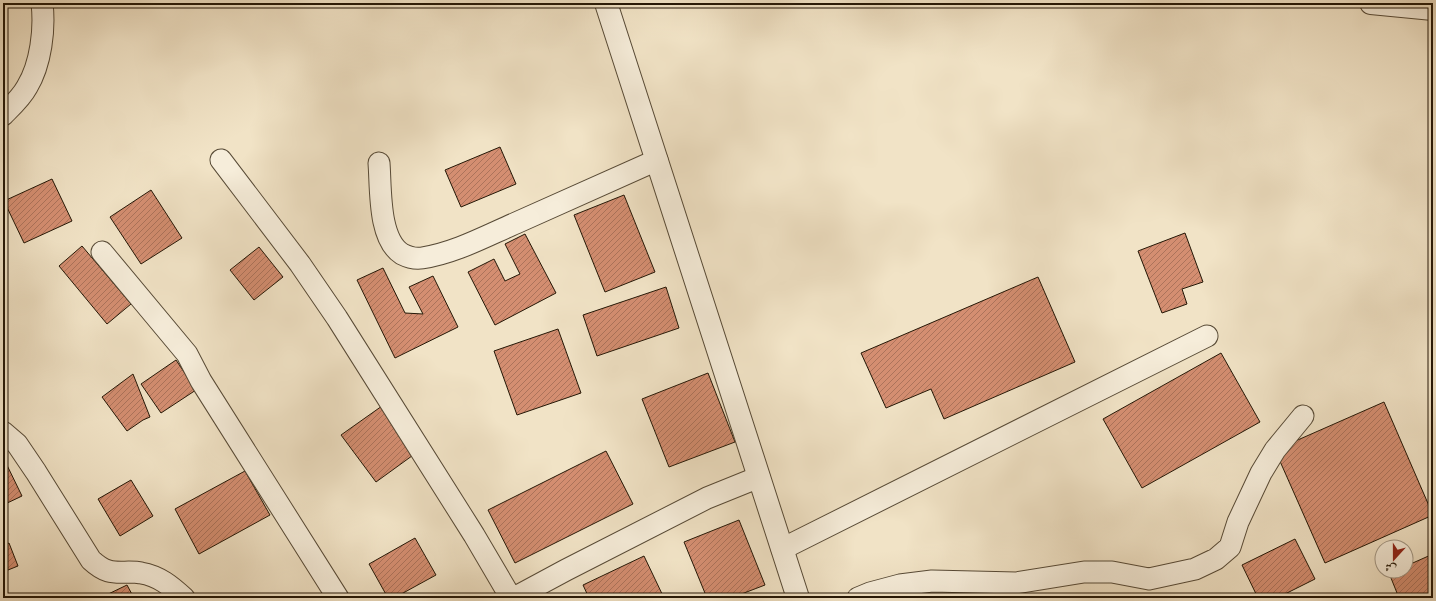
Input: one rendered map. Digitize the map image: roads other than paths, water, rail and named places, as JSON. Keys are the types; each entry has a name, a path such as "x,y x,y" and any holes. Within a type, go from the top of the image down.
{"street":[{"path":"3,115 17,102 28,86 34,70 39,55 42,34 42,3"},
{"path":"606,3 798,598"},
{"path":"1370,3 1433,9"},
{"path":"221,160 300,264 337,318 513,598 547,590 707,498 759,477"},
{"path":"378,163 383,214 386,230 392,244 402,254 412,258 421,258 457,249 657,160"},
{"path":"102,252 187,354 201,381 338,598"},
{"path":"782,549 1207,336"},
{"path":"858,598 870,593 900,585 932,580 1016,583 1084,572 1112,572 1149,579 1195,569 1216,559 1230,547 1238,522 1274,450 1303,416"},
{"path":"3,432 16,444 24,455 91,560 100,568 110,572 140,572 155,577 169,585 184,598"}]}
